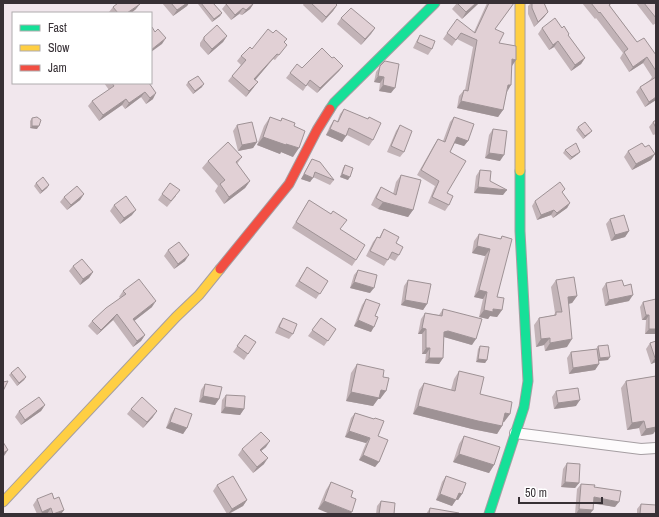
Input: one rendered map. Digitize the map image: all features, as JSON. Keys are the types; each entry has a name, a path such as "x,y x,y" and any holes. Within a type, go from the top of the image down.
{"street":[{"path":"3,502 176,317 199,295 289,184 317,130 334,103 435,3"},
{"path":"489,514 524,406 528,381 520,231 520,3"},
{"path":"515,434 642,449 656,448"}],"building":[{"path":"118,3 140,4 128,12 117,12 113,7"},
{"path":"171,3 187,3 177,10"},
{"path":"201,3 213,3 222,13 214,19"},
{"path":"254,3 246,10 243,8 235,15 226,4"},
{"path":"311,3 335,3 337,5 326,17"},
{"path":"457,3 476,3 466,12"},
{"path":"489,3 514,3 495,29 504,33 499,43 516,46 516,60 512,59 511,85 508,85 503,110 461,101 464,90 468,91 477,40 461,33 456,40 447,33 457,19 475,33"},
{"path":"532,3 544,3 548,12 538,22 532,8"},
{"path":"591,3 611,3 609,5 637,42 644,38 656,55 656,71 647,57 633,67 624,52 628,49 600,12 599,13"},
{"path":"644,3 656,3 656,18"},
{"path":"351,8 375,28 365,39 341,18"},
{"path":"555,18 562,28 564,26 569,34 568,35 585,58 575,65 558,41 553,45 542,28"},
{"path":"217,25 227,36 212,49 204,40 204,37"},
{"path":"152,27 155,32 158,29 166,38 152,49"},
{"path":"268,29 273,33 276,30 287,39 284,42 287,45 279,55 277,54 254,79 258,82 249,91 232,76 246,60 241,56 250,47 252,49"},
{"path":"420,35 435,41 432,49 417,42"},
{"path":"322,48 343,66 320,88 310,80 306,86 290,73 297,64 302,68"},
{"path":"385,61 399,64 395,88 383,85 384,77 378,76 380,66"},
{"path":"198,76 204,84 195,91 188,82"},
{"path":"656,77 656,97 649,102 640,87"},
{"path":"113,84 150,84 156,93 150,98 145,92 129,103 126,99 103,115 92,101 114,86"},
{"path":"344,109 368,119 369,117 381,123 373,140 349,128 346,136 330,129 334,120 338,122"},
{"path":"37,117 41,120 39,126 32,126 32,118"},
{"path":"270,117 281,121 282,118 295,123 294,126 305,131 299,148 263,137"},
{"path":"454,117 474,124 468,141 457,137 450,152 466,161 447,193 453,196 449,205 432,197 439,181 421,170 438,139 445,142"},
{"path":"656,120 656,128 653,122"},
{"path":"252,122 257,142 242,145 237,125"},
{"path":"585,122 592,131 585,136 578,127"},
{"path":"400,125 412,131 404,152 391,146"},
{"path":"493,129 507,131 504,155 489,153"},
{"path":"228,142 242,157 236,162 250,181 229,197 220,184 225,180 208,161"},
{"path":"576,143 580,152 572,157 565,150"},
{"path":"642,143 645,147 649,145 655,154 636,164 628,151"},
{"path":"312,159 320,162 334,180 315,172 313,178 304,174"},
{"path":"345,165 353,168 350,177 342,174"},
{"path":"480,170 491,171 490,181 507,190 478,187"},
{"path":"401,175 421,180 413,210 383,202 376,198 381,187 396,195"},
{"path":"43,177 49,185 42,191 36,183"},
{"path":"560,182 565,189 562,192 570,203 557,213 554,210 541,215 535,201"},
{"path":"170,183 180,190 171,201 162,194"},
{"path":"77,186 84,194 71,205 64,197"},
{"path":"126,196 136,210 124,218 114,205"},
{"path":"309,200 331,214 333,211 347,220 340,229 365,245 356,260 296,222"},
{"path":"624,215 629,231 615,235 610,219"},
{"path":"384,229 399,237 396,243 403,247 399,255 392,252 388,260 370,251 377,237 380,238"},
{"path":"479,234 501,239 502,236 512,239 497,297 504,298 502,310 493,309 493,312 484,310 487,292 479,290 490,249 477,246"},
{"path":"179,242 189,255 178,264 168,250"},
{"path":"82,259 93,272 83,279 73,266"},
{"path":"307,267 328,281 320,294 299,281"},
{"path":"358,270 377,275 374,288 354,282"},
{"path":"574,277 577,296 568,297 572,339 550,343 550,338 541,339 539,318 556,315 556,312 562,312 556,280"},
{"path":"139,279 156,301 133,319 145,335 137,341 117,314 101,330 92,321 106,308 126,294 123,291"},
{"path":"408,280 431,284 427,304 405,300"},
{"path":"622,280 624,286 631,284 633,295 609,300 606,283"},
{"path":"366,299 380,304 375,316 378,317 374,327 358,320"},
{"path":"656,299 656,329 649,329 649,315 646,315 643,302"},
{"path":"443,309 482,319 476,339 448,331 444,332 443,358 429,358 430,348 426,348 426,329 422,328 425,313 442,316"},
{"path":"283,318 297,324 293,334 279,327"},
{"path":"321,318 336,329 328,341 312,330"},
{"path":"245,335 256,342 248,354 237,346"},
{"path":"656,341 656,358 655,358 650,343"},
{"path":"608,345 610,357 600,358 598,346"},
{"path":"480,346 489,347 487,360 478,359"},
{"path":"597,349 599,364 573,368 571,352"},
{"path":"357,364 384,370 383,377 389,378 386,391 381,390 379,398 351,392"},
{"path":"18,367 26,377 19,383 11,373"},
{"path":"459,371 484,377 480,394 512,402 510,414 505,413 502,426 418,406 424,383 455,391"},
{"path":"656,376 656,427 646,429 644,421 632,423 626,381"},
{"path":"8,381 3,391 3,382"},
{"path":"205,384 222,387 219,399 203,396"},
{"path":"578,388 580,400 558,403 556,391"},
{"path":"226,395 245,396 244,409 225,407"},
{"path":"39,397 45,405 25,420 19,411"},
{"path":"142,397 157,411 147,422 131,409"},
{"path":"175,408 192,414 187,428 170,422"},
{"path":"355,413 384,421 378,436 388,440 379,462 363,455 370,438 349,431"},
{"path":"261,432 270,441 260,450 268,458 257,467 242,449"},
{"path":"464,436 500,447 494,465 459,454"},
{"path":"3,442 8,450 3,453"},
{"path":"567,463 580,464 579,483 565,482"},
{"path":"233,476 247,500 232,509 217,485"},
{"path":"446,476 466,483 462,494 459,493 456,500 440,494"},
{"path":"331,482 353,491 351,497 356,499 352,512 324,501"},
{"path":"581,484 595,485 594,487 621,491 619,502 594,497 593,510 579,509"},
{"path":"52,493 54,499 59,497 64,510 53,514 51,508 42,512 37,499"},
{"path":"381,501 395,503 394,514 379,514"},
{"path":"641,504 656,505 656,514 640,514"},
{"path":"430,508 459,513 459,514 429,514"}],"traffic: fast":[{"path":"330,109 334,103 435,3"},
{"path":"489,514 524,407 528,381 520,231 520,171"}],"traffic: slow":[{"path":"520,3 520,171"},
{"path":"3,502 176,317 199,295 220,269"}],"traffic: jam":[{"path":"220,269 289,184 317,130 330,109"}]}
